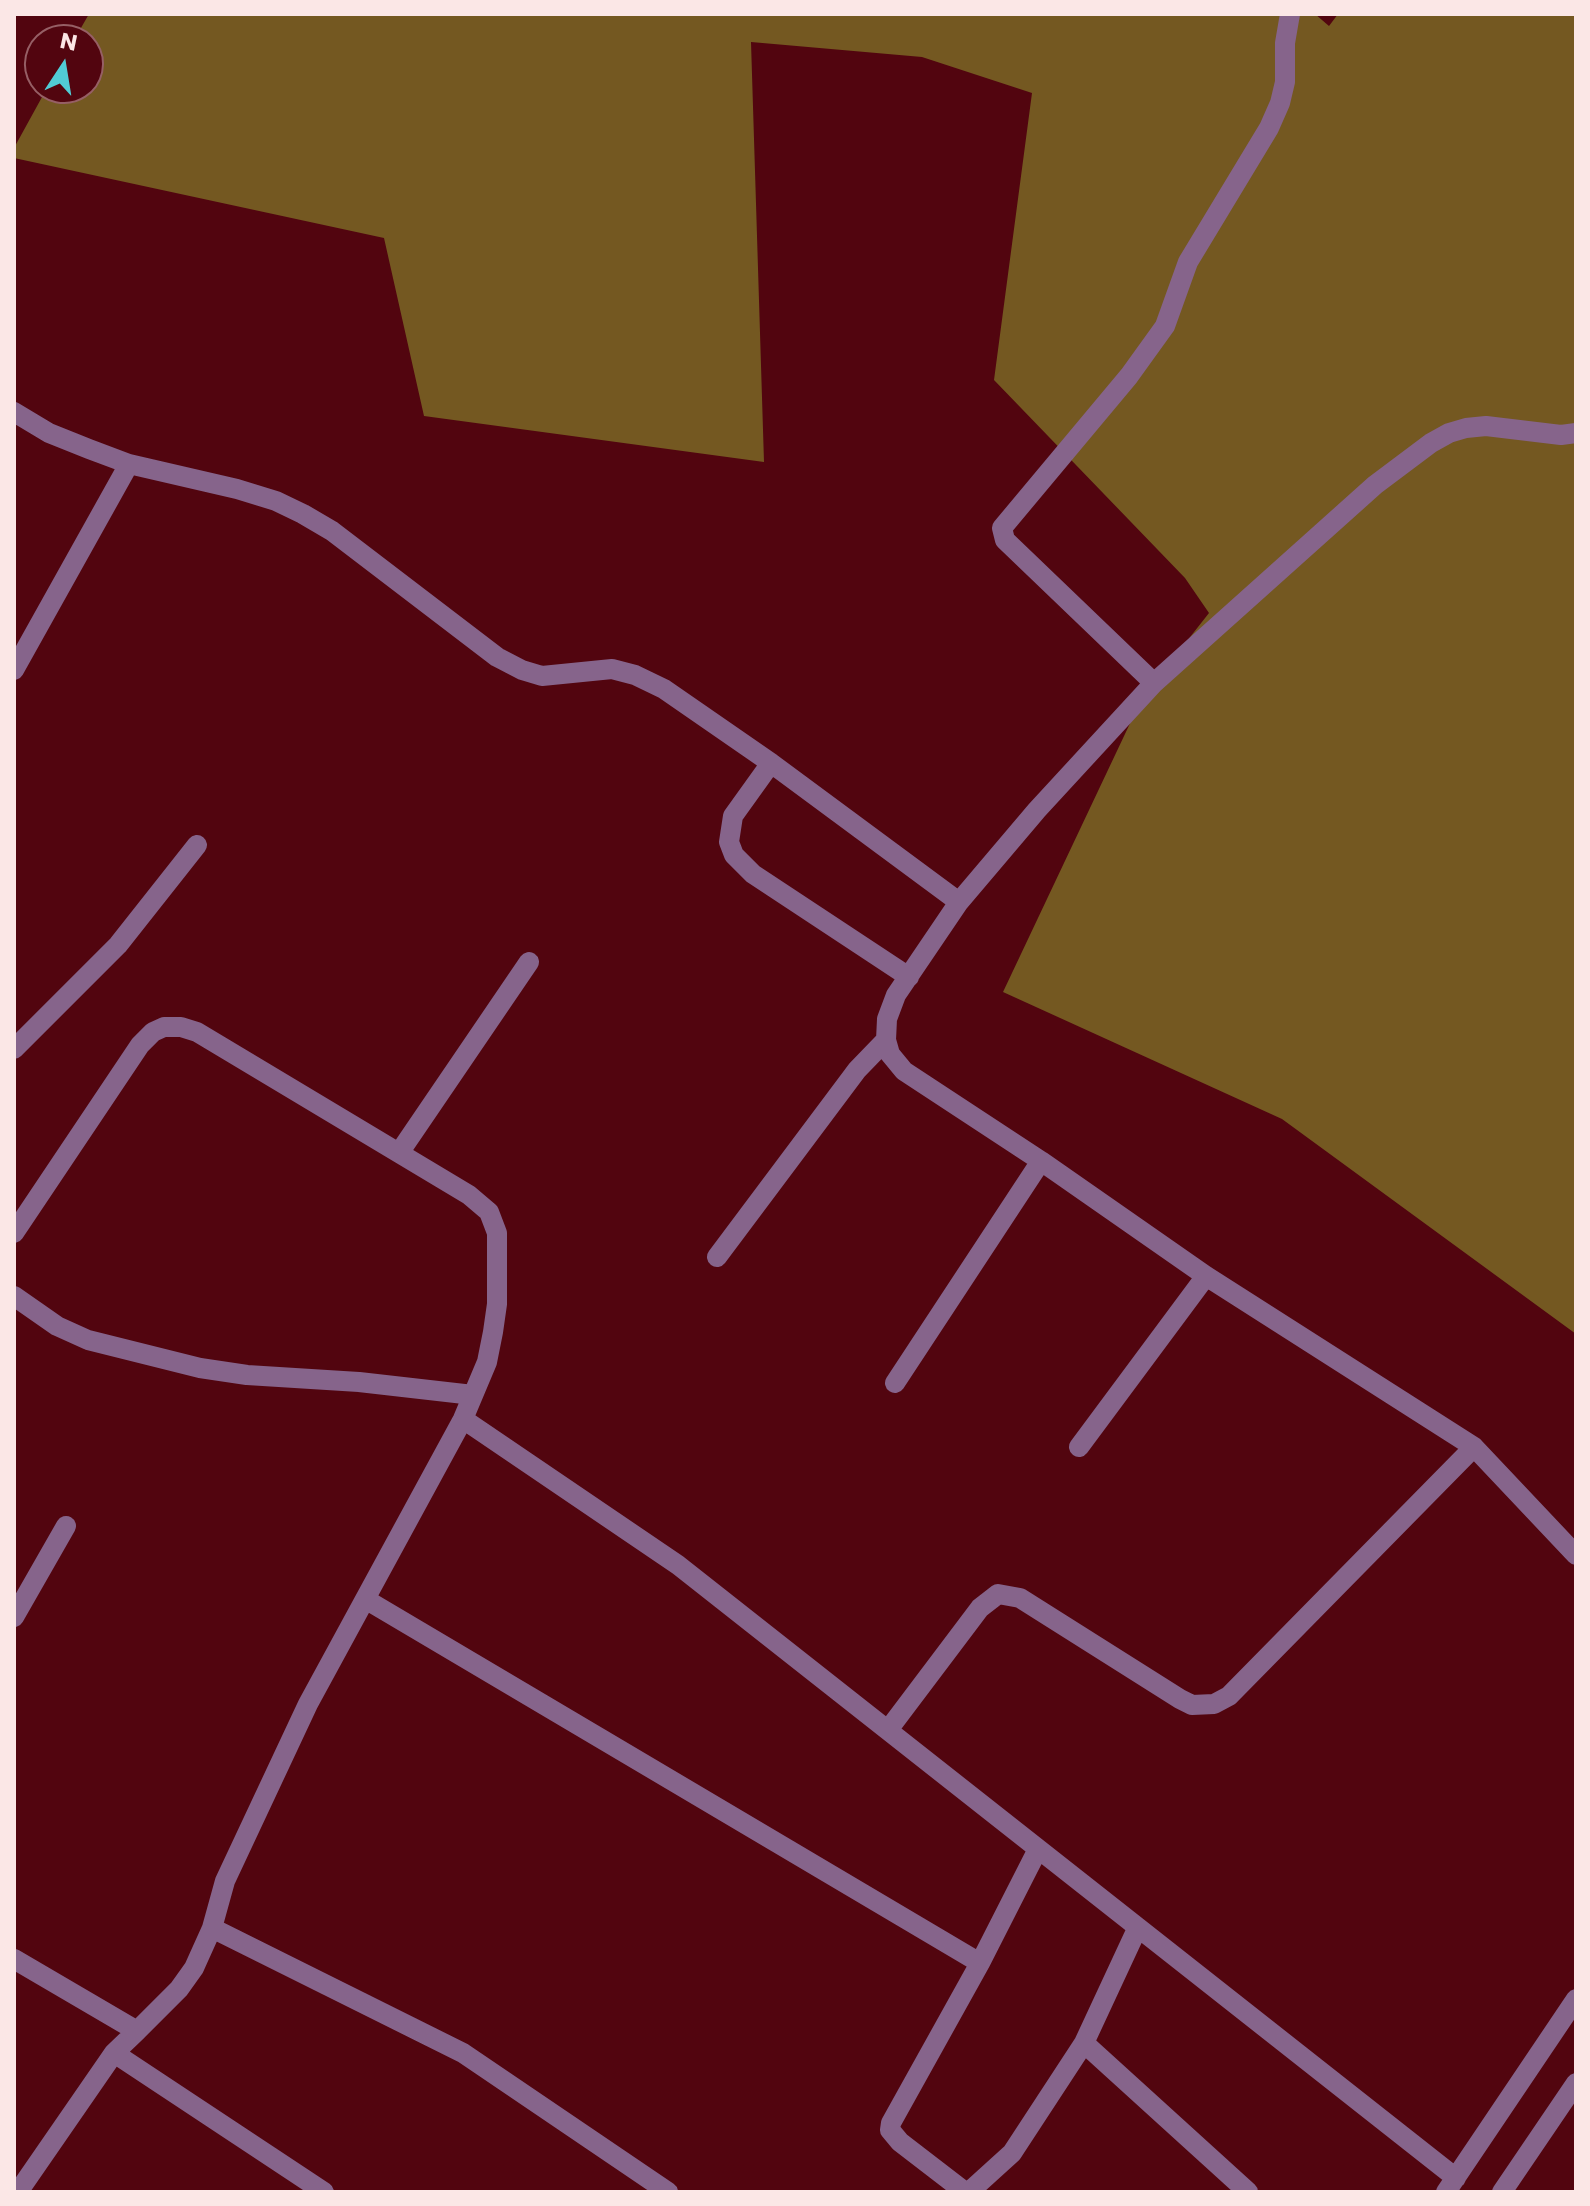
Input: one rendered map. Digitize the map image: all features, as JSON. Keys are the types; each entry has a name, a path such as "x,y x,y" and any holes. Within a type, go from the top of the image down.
{"street":[{"path":"1154,683 1005,540 1002,528 1129,376 1165,326 1188,262 1269,128 1280,103 1285,82 1285,43 1290,14"},
{"path":"14,412 49,433 129,464 276,501 332,531 497,657 522,670 542,676 612,669 635,675 664,689 771,763 959,902"},
{"path":"1576,433 1561,435 1486,426 1449,433 1408,458 1375,485 1154,683 1037,810 959,902 896,995 887,1019 886,1040 890,1054 904,1071 1041,1161 1206,1276 1474,1447 1576,1555"},
{"path":"14,670 129,464"},
{"path":"771,763 733,816 729,842 734,855 753,874 909,977"},
{"path":"14,1049 118,945 197,845"},
{"path":"399,1153 529,962"},
{"path":"14,1233 140,1045 153,1032 164,1027 181,1027 197,1032 469,1195 489,1212 497,1233 497,1304 487,1362 463,1419 301,1718 225,1881 212,1928 194,1968 179,1989 114,2053 18,2192"},
{"path":"717,1257 857,1070 886,1040"},
{"path":"895,1383 1041,1161"},
{"path":"1079,1447 1206,1276"},
{"path":"14,1296 57,1326 88,1340 200,1368 473,1395"},
{"path":"463,1419 678,1565 1038,1849 1451,2185 1576,1999"},
{"path":"888,1730 980,1608 998,1594 1020,1598 1180,1699 1192,1705 1214,1704 1229,1696 1474,1447"},
{"path":"14,1617 66,1526"},
{"path":"365,1599 980,1963"},
{"path":"1038,1849 980,1963 894,2115 890,2130 900,2142 967,2192 1012,2153 1084,2043 1137,1929"},
{"path":"212,1928 463,2053 668,2192"},
{"path":"14,1959 137,2031"},
{"path":"1084,2043 1248,2192"},
{"path":"114,2053 324,2192"},
{"path":"1507,2190 1576,2083"}],"shaded area":[{"path":"89,14 1315,14 1329,26 1338,14 1576,14 1576,1334 1282,1119 1003,992 1142,698 1209,613 1185,578 994,380 1032,93 922,57 751,42 764,462 424,416 384,238 14,158 14,148 38,104 104,104 104,24 83,24"}]}
